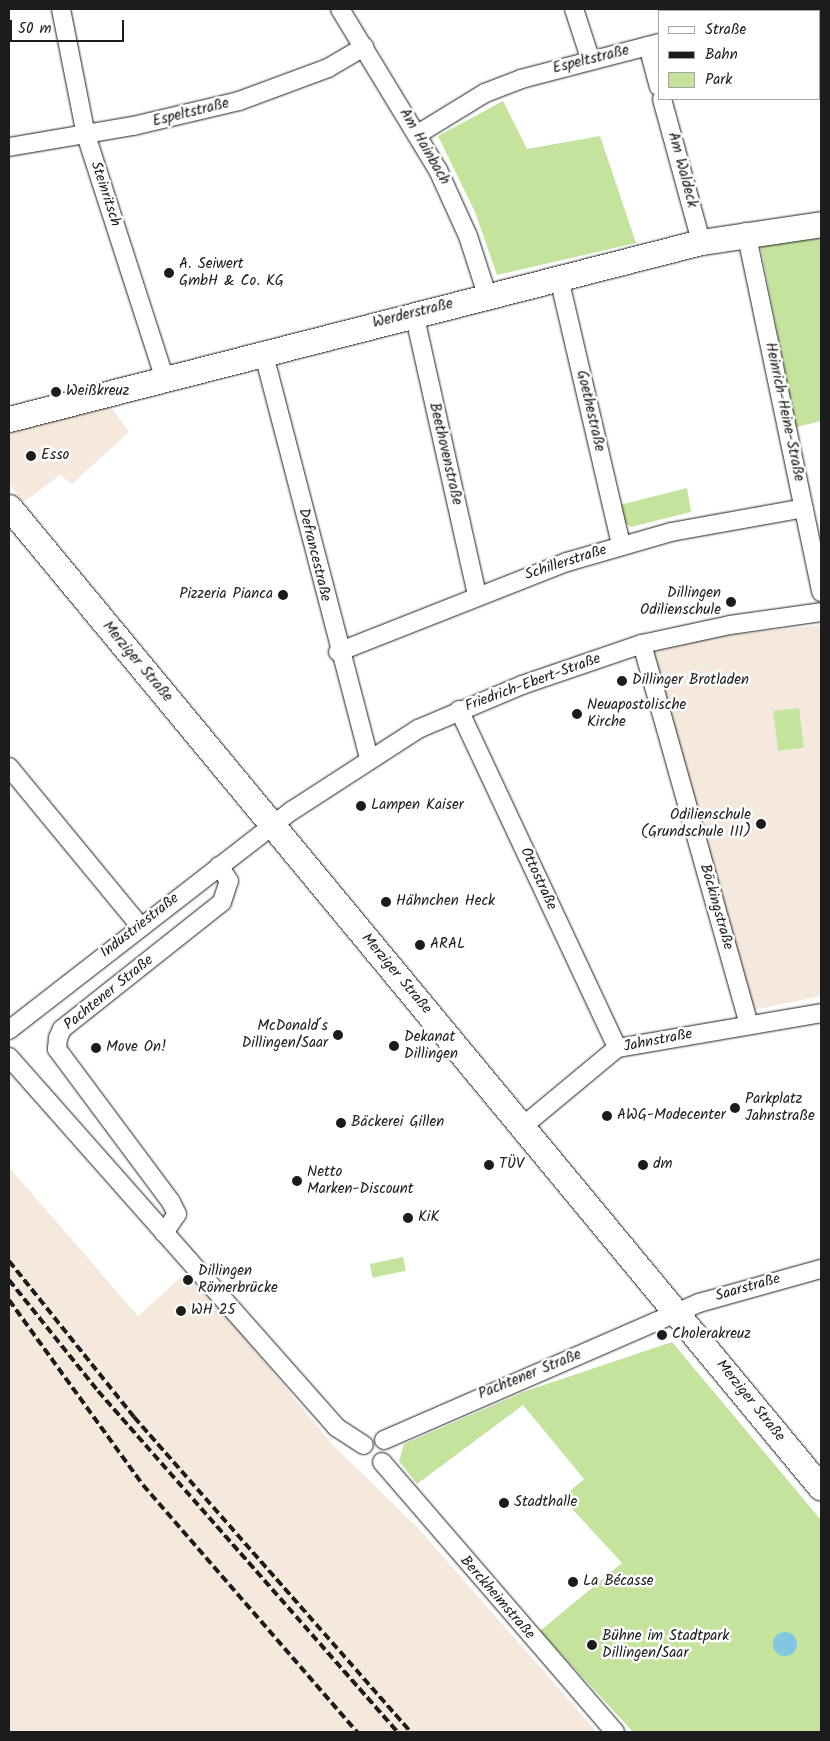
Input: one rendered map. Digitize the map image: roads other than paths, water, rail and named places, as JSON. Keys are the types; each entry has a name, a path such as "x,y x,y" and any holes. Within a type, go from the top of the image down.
{"main road":[{"name":"Werderstraße","path":"9,419 164,376 701,242 746,232 821,224"},
{"name":"Merziger Straße","path":"9,507 821,1488"}],"street":[{"name":"Steinritsch","path":"61,9 86,136 164,376"},
{"name":"Am Hainbach","path":"340,9 418,134 456,206 487,295"},
{"path":"574,9 590,58"},
{"name":"Espeltstraße","path":"418,134 485,93 590,58 653,44"},
{"path":"653,44 658,80"},
{"name":"Espeltstraße","path":"9,146 86,136 239,101 328,68 364,47"},
{"name":"Am Waldeck","path":"662,100 701,242"},
{"name":"Heinrich-Heine-Straße","path":"746,232 821,592"},
{"name":"Goethestraße","path":"559,278 621,545"},
{"name":"Beethovenstraße","path":"414,313 477,594"},
{"name":"Defrancestraße","path":"264,351 338,652 369,757"},
{"name":"Schillerstraße","path":"338,652 477,594 621,545 740,517 804,508"},
{"name":"Friedrich-Ebert-Straße","path":"274,825 369,757 460,710 642,644 730,625 821,612"},
{"name":"Böckingstraße","path":"642,644 749,1025"},
{"name":"Ottostraße","path":"460,710 617,1048"},
{"path":"9,767 140,926"},
{"name":"Industriestraße","path":"9,1030 140,926 274,825"},
{"name":"Pachtener Straße","path":"164,1233 177,1214 171,1202 57,1049 58,1038 62,1029 222,902 229,881 219,866"},
{"name":"Jahnstraße","path":"522,1127 617,1048 821,1013"},
{"path":"9,1057 336,1426 364,1445 366,1458 382,1462 389,1451 384,1440 373,1438 364,1445"},
{"name":"Saarstraße","path":"676,1312 739,1289 821,1269"},
{"name":"Pachtener Straße","path":"384,1440 676,1312"},
{"name":"Berckheimstraße","path":"382,1462 615,1732"}],"water":[{"path":"785,1632 794,1635 797,1644 794,1653 785,1656 776,1653 773,1644 776,1635"}],"railway":[{"path":"9,1261 134,1417 411,1732"},
{"path":"9,1280 98,1391 398,1732"},
{"path":"9,1300 143,1485 357,1732"}],"place":[{"name":"A. Seiwert GmbH & Co. KG","path":"169,273"},
{"name":"Weißkreuz","path":"56,392"},
{"name":"Esso","path":"31,456"},
{"name":"Pizzeria Pianca","path":"283,595"},
{"name":"Dillingen Odilienschule","path":"731,602"},
{"name":"Dillinger Brotladen","path":"622,681"},
{"name":"Neuapostolische Kirche","path":"577,714"},
{"name":"Lampen Kaiser","path":"361,806"},
{"name":"Odilienschule (Grundschule III)","path":"761,824"},
{"name":"Hähnchen Heck","path":"386,902"},
{"name":"ARAL","path":"420,945"},
{"name":"McDonald´s Dillingen/Saar","path":"338,1035"},
{"name":"Dekanat Dillingen","path":"394,1046"},
{"name":"Move On!","path":"96,1048"},
{"name":"Parkplatz Jahnstraße","path":"735,1108"},
{"name":"AWG-Modecenter","path":"607,1116"},
{"name":"Bäckerei Gillen","path":"341,1123"},
{"name":"TÜV","path":"489,1165"},
{"name":"dm","path":"643,1165"},
{"name":"Netto Marken-Discount","path":"297,1181"},
{"name":"KiK","path":"408,1218"},
{"name":"Dillingen Römerbrücke","path":"188,1280"},
{"name":"WH 25","path":"181,1311"},
{"name":"Cholerakreuz","path":"662,1335"},
{"name":"Stadthalle","path":"504,1503"},
{"name":"La Bécasse","path":"573,1582"},
{"name":"Bühne im Stadtpark Dillingen/Saar","path":"592,1645"}]}
